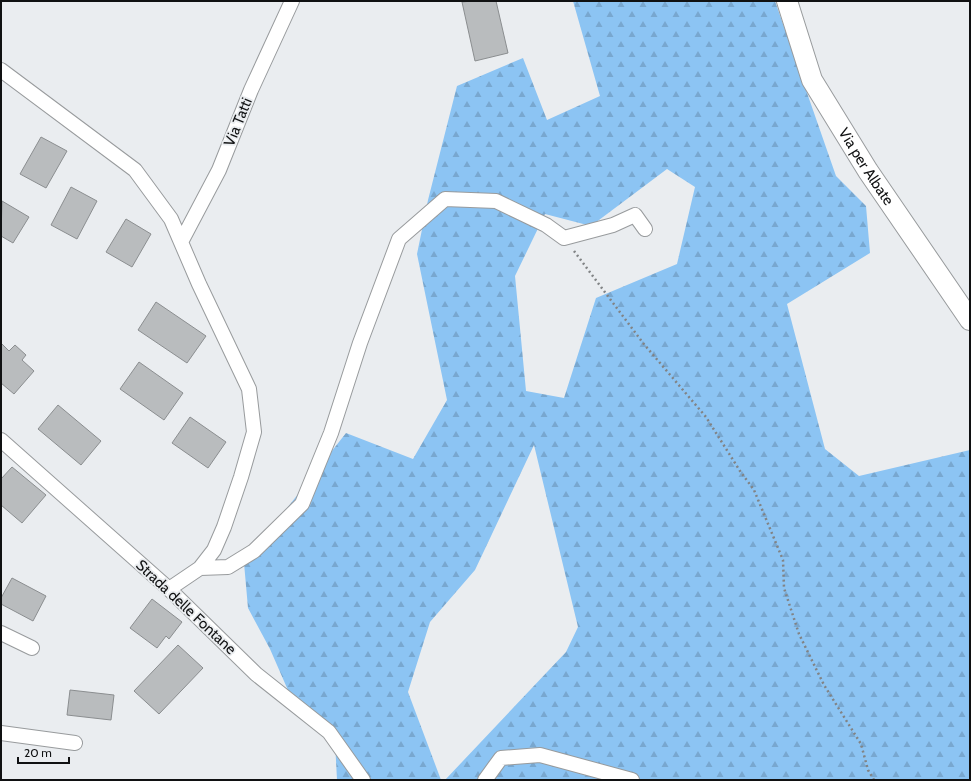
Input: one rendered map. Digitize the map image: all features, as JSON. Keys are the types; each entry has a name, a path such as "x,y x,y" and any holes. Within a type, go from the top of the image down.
{"street":[{"name":"Via Tatti","path":"181,242 219,170 251,90 292,1"},
{"name":"Via per Albate","path":"786,1 812,80 868,171 970,320"},
{"path":"1,70 135,170 171,219 249,389 254,432 241,478 224,527 214,550 200,568 169,589"},
{"path":"200,568 228,567 254,551 302,504 331,433 360,343 400,239 445,199 496,201 546,225 564,238 614,225 635,215 645,229"},
{"name":"Strada delle Fontane","path":"1,440 169,589 256,674 329,732 363,780"},
{"path":"1,633 32,648"},
{"path":"1,733 75,743"},
{"path":"485,780 502,758 540,755 632,780"}],"path":[{"path":"564,238 605,294 706,417 740,471 754,490 783,560 784,588 799,634 824,685 861,744 868,770 874,780"}],"green space":[{"path":"573,1 775,1 836,176 866,206 870,253 787,304 825,449 859,476 970,450 970,780 445,780 566,652 578,627 534,445 475,570 430,622 408,692 441,780 337,780 335,741 294,704 270,649 248,608 244,563 346,433 413,459 447,400 417,254 428,200 457,86 523,58 547,120 600,96","holes":["667,169 695,187 677,264 596,298 564,398 526,391 515,276 545,214 591,226"]}],"building":[{"path":"496,1 508,53 475,61 462,2"},
{"path":"41,137 67,151 46,188 20,174"},
{"path":"71,187 97,201 77,239 51,225"},
{"path":"2,201 29,217 13,243 1,236"},
{"path":"126,219 151,234 132,267 106,252"},
{"path":"156,302 206,336 187,363 138,330"},
{"path":"1,343 9,351 15,345 26,355 22,360 34,371 14,394 1,383"},
{"path":"139,362 183,393 164,420 120,389"},
{"path":"58,405 101,441 81,465 38,429"},
{"path":"190,417 226,442 208,468 172,443"},
{"path":"12,467 46,495 22,523 1,505 1,479"},
{"path":"12,578 46,596 33,621 1,604 1,598"},
{"path":"152,599 182,622 169,639 166,636 157,648 130,628"},
{"path":"178,645 203,668 159,714 134,691"},
{"path":"70,690 114,695 111,720 67,715"}]}
